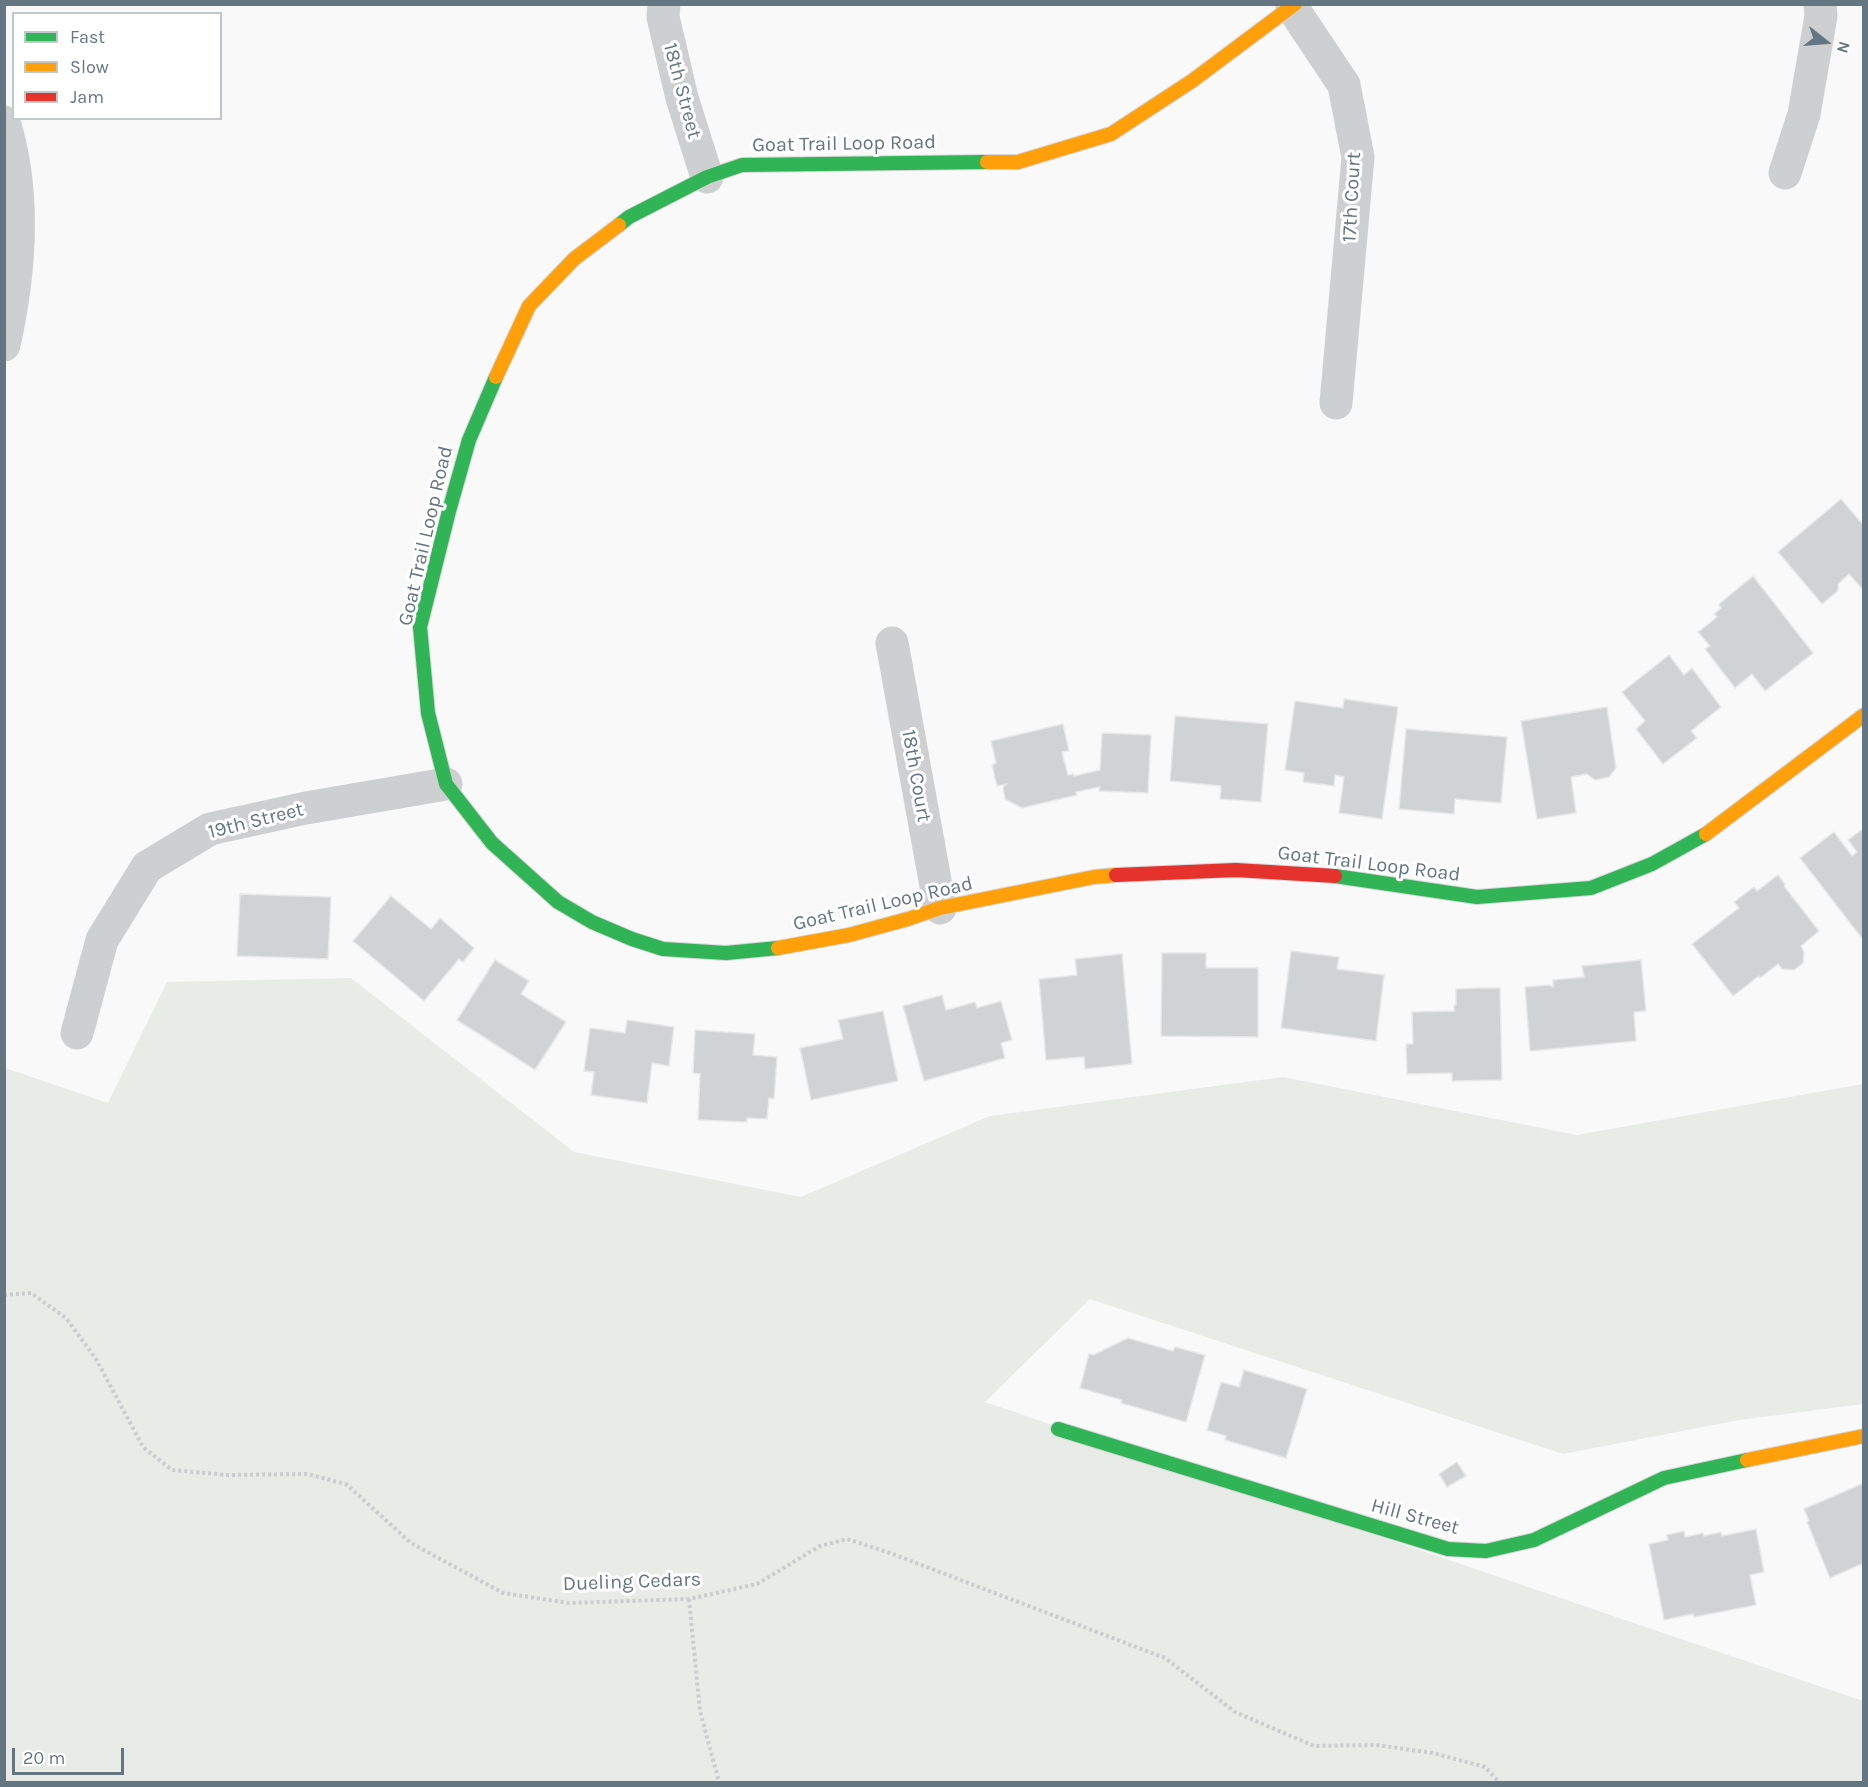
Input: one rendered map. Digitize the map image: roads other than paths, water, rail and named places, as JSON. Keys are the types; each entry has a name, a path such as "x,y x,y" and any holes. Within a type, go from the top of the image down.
{"street":[{"name":"18th Street","path":"664,4 663,17 682,98 707,177"},
{"path":"1785,173 1804,114 1821,16 1820,4"},
{"name":"Goat Trail Loop Road","path":"1294,6 1192,81 1111,134 1018,162 742,165 707,177 629,217 574,259 528,306 469,440 420,627 428,713 446,784 492,843 558,902 592,922 663,949 726,953 784,947 849,935 908,920 940,908 1094,877 1176,871 1236,870 1330,875 1477,897 1591,888 1652,864 1708,833 1863,716"},
{"name":"17th Court","path":"1294,6 1344,85 1358,157 1336,403"},
{"path":"4,122 12,146 18,247 12,311 4,345"},
{"name":"18th Court","path":"892,643 940,908"},
{"name":"19th Street","path":"77,1033 102,940 147,867 210,829 306,808 446,784"},
{"name":"Hill Street","path":"1059,1429 1448,1549 1486,1551 1534,1540 1664,1478 1863,1436"}]}
